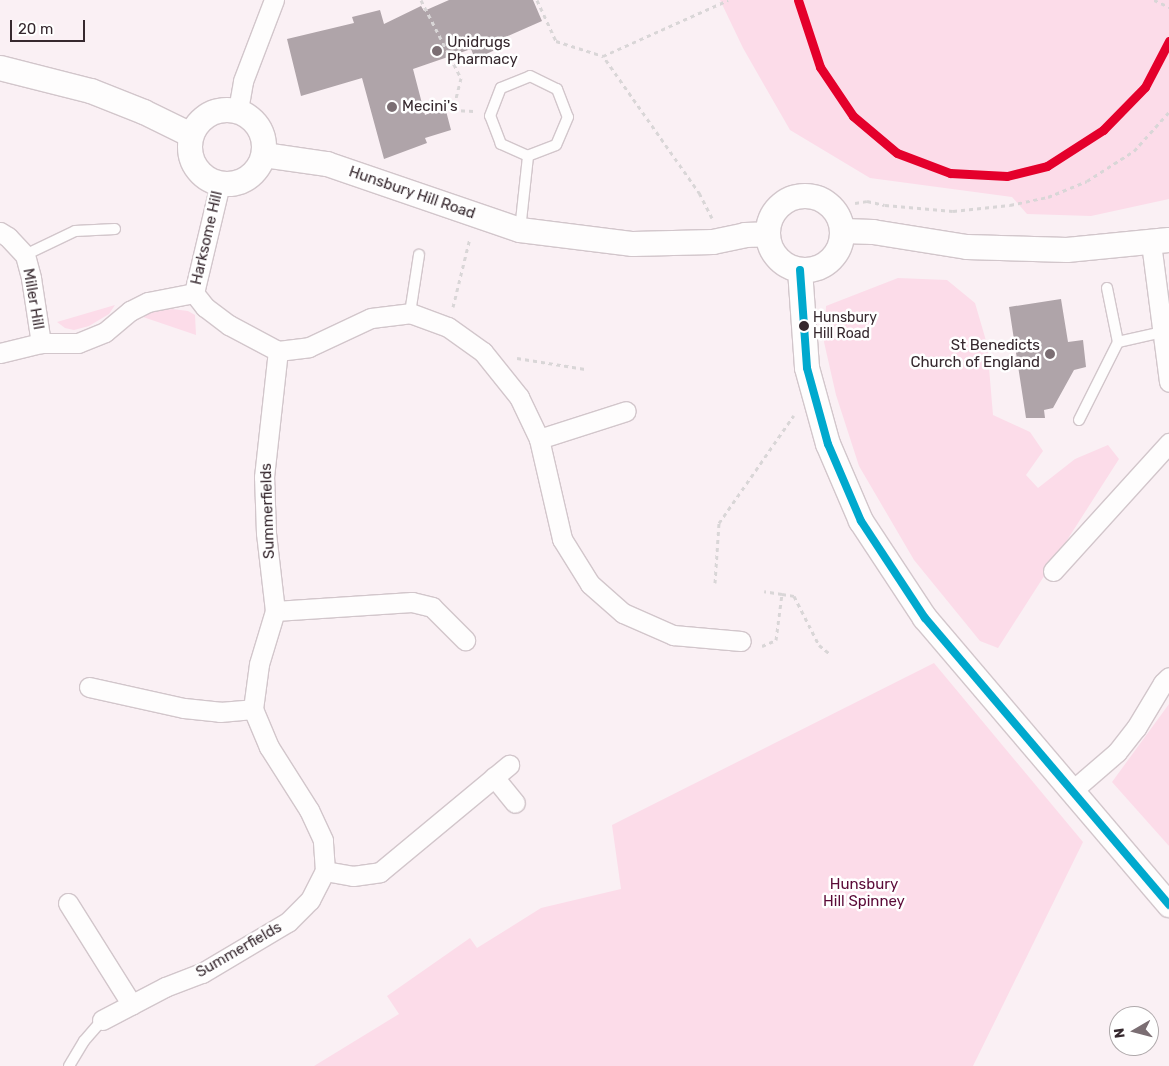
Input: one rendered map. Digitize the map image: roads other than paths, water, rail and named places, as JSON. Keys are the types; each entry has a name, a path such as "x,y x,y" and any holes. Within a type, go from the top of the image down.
{"street":[{"path":"238,110 243,81 274,0"},
{"path":"0,68 91,91 144,112 192,135"},
{"path":"224,109 238,110 250,116 258,125 264,137 264,155 259,167 250,176 239,183 220,184 208,179 198,170 192,159 190,146 192,135 198,124 207,115 224,109"},
{"name":"Hunsbury Hill Road","path":"264,155 327,164 520,230 633,244 713,242 745,235 768,234"},
{"name":"Harksome Hill","path":"0,353 41,343 78,343 92,339 120,321 130,311 148,302 194,293 220,184"},
{"path":"804,195 815,196 830,205 840,220 843,231 841,244 835,256 825,264 813,269 800,270 788,266 778,258 771,247 768,234 769,223 774,212 782,203 804,195"},
{"path":"843,231 873,232 967,247 1067,250 1160,242 1162,332 1169,382"},
{"name":"Miller Hill","path":"0,232 8,236 25,255 31,278 41,343"},
{"path":"800,270 806,368 828,444 861,521 925,618 1169,905"},
{"path":"194,293 206,307 229,325 278,351 309,347 372,318 410,313 448,327 483,352 519,397 539,439 562,539 590,584 623,613 673,635 748,646"},
{"name":"Summerfields","path":"253,709 260,664 275,612 266,533 264,477 278,351"},
{"path":"539,439 626,410"},
{"path":"1053,571 1169,443"},
{"path":"275,612 412,602 432,607 465,640"},
{"path":"1073,790 1117,752 1136,728 1163,683 1169,677"},
{"path":"89,687 184,708 220,712 253,709 269,747 310,810 323,840 325,871 353,876 380,872 502,771 515,803"},
{"name":"Summerfields","path":"102,1020 165,987 202,973 288,922 310,900 325,871"},
{"path":"68,903 132,1004"}],"lane":[{"path":"530,76 557,89 568,117 556,145 528,156 501,144 490,116 501,88 530,76"},
{"path":"520,230 528,156"},
{"name":"Miller Hill","path":"25,255 75,231 115,229"},
{"path":"410,313 418,255"},
{"path":"1079,420 1118,342 1107,288"},
{"path":"1118,342 1162,332"},
{"path":"69,1066 84,1041 102,1020"}],"place":[{"name":"Unidrugs Pharmacy","path":"437,51"},
{"name":"Mecini's","path":"392,107"},
{"name":"Hunsbury Hill Road","path":"804,326"},
{"name":"St Benedicts Church of England","path":"1050,354"}],"park label":[{"name":"Hunsbury Hill Spinney","path":"864,892"}]}
